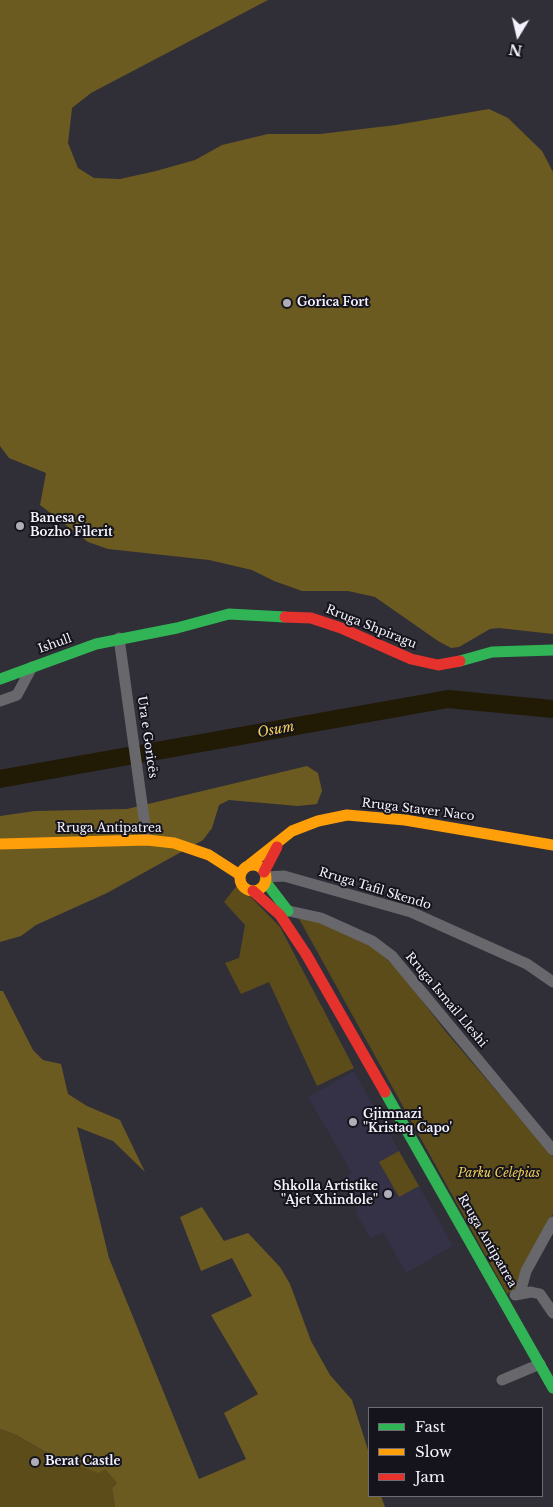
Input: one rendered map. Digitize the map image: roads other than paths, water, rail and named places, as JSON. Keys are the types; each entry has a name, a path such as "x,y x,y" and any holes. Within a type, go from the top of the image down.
{"main road":[{"name":"Rruga Shpiragu","path":"119,638 178,628 217,615 245,614 296,617 328,623 411,659 438,665 468,660 492,652 553,650"},
{"name":"Ishull","path":"0,678 119,638"},
{"name":"Rruga Staver Naco","path":"249,866 282,837 318,821 347,815 405,820 553,845"},
{"path":"252,891 260,889 282,837"},
{"name":"Rruga Antipatrea","path":"0,844 148,840 174,843 209,855 240,875 243,887 252,891 269,904 287,924 350,1030 553,1388"},
{"path":"240,875 249,866 258,866 265,877"},
{"name":"Rruga Antipatrea","path":"265,877 288,911 345,1009 350,1030"}],"street":[{"name":"Ura e Goricës","path":"119,638 148,840"},
{"path":"0,701 17,695 32,667"},
{"name":"Rruga Tafil Skendo","path":"265,877 284,876 411,912 527,964 553,982"},
{"name":"Rruga Ismail Lleshi","path":"288,911 328,921 372,941 392,956 553,1150"},
{"path":"520,1293 526,1271 553,1222"},
{"path":"504,1300 520,1293 540,1294 553,1313"},
{"path":"502,1380 540,1364"}],"waterway":[{"name":"Osum","path":"0,779 448,699 553,709"}],"place":[{"name":"Gorica Fort","path":"287,303"},
{"name":"Banesa e Bozho Filerit","path":"20,526"},
{"name":"Gjimnazi ''Kristaq Capo'","path":"353,1122"},
{"name":"Shkolla Artistike ''Ajet Xhindole''","path":"388,1194"},
{"name":"Berat Castle","path":"35,1462"}],"park label":[{"name":"Parku Celepias","path":"499,1174"}]}
